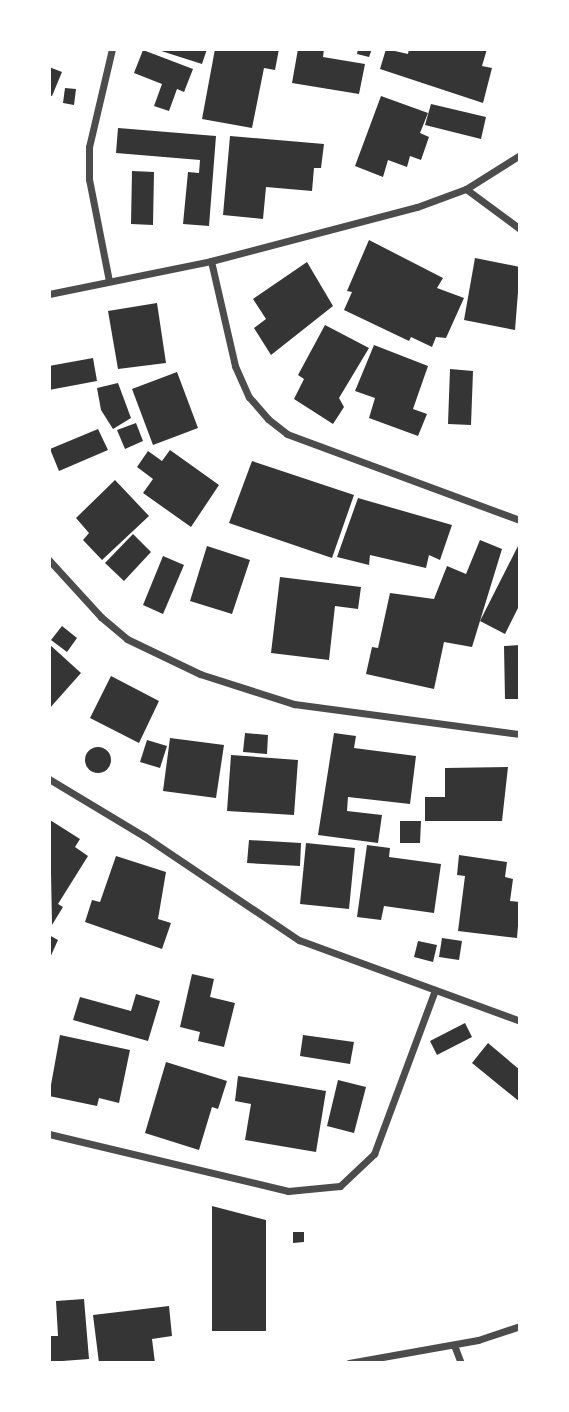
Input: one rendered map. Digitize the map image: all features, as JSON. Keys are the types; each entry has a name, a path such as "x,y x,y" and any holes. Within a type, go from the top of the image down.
{"street":[{"path":"108,281 89,179 89,147 113,49"},
{"path":"49,294 211,261 352,226 466,188 520,155"},
{"path":"466,188 520,229"},
{"path":"211,261 234,366 249,397 268,419 287,434 520,520"},
{"path":"49,560 101,617 127,639 200,674 294,704 520,734"},
{"path":"49,779 190,866 272,926 336,956 520,1021"},
{"path":"49,1135 288,1191 340,1185 355,1176 374,1154 435,990"},
{"path":"349,1363 454,1345 520,1326"},
{"path":"454,1345 461,1363"}],"building":[{"path":"155,49 207,49 202,64"},
{"path":"215,49 279,49 275,70 264,68 252,128 202,119"},
{"path":"298,49 324,49 323,57 365,64 359,94 292,83"},
{"path":"358,49 372,49 369,57 357,54"},
{"path":"386,49 408,54 409,49 487,49 482,66 492,68 483,103 380,69"},
{"path":"143,50 193,69 184,92 177,89 169,111 154,106 162,84 134,73"},
{"path":"49,67 62,72 52,96 49,95"},
{"path":"65,88 76,89 74,105 63,103"},
{"path":"381,96 428,113 420,133 429,137 421,160 410,156 407,167 388,160 383,177 355,166"},
{"path":"431,104 486,117 481,139 425,125"},
{"path":"118,128 216,136 209,226 183,224 188,172 199,173 200,160 116,153"},
{"path":"230,136 324,144 321,168 314,168 312,191 266,187 263,219 223,215"},
{"path":"132,171 154,172 153,225 131,224"},
{"path":"369,240 443,278 437,288 464,298 446,338 436,337 432,347 411,337 409,341 344,310 352,292 347,291"},
{"path":"475,258 520,267 515,330 464,320"},
{"path":"307,262 333,306 271,355 254,328 266,319 253,299"},
{"path":"157,303 166,363 118,369 108,311"},
{"path":"325,325 369,348 339,398 344,407 333,424 294,399 304,379 298,375"},
{"path":"374,345 428,366 413,409 427,414 418,436 369,418 375,398 355,391"},
{"path":"93,358 97,381 49,390 49,366"},
{"path":"450,369 473,371 471,425 448,424"},
{"path":"177,372 198,428 153,445 132,389"},
{"path":"118,383 131,418 113,429 101,410 97,388"},
{"path":"136,423 143,441 125,449 117,430"},
{"path":"98,429 108,450 59,471 50,449"},
{"path":"170,450 219,485 191,527 143,493 153,479 137,467 148,451 162,461"},
{"path":"252,461 354,495 332,558 229,523"},
{"path":"115,480 149,516 102,560 83,540 89,533 76,518"},
{"path":"358,498 452,525 440,560 429,555 426,568 370,555 369,565 337,557"},
{"path":"133,534 151,552 124,581 105,563"},
{"path":"480,540 502,549 472,647 444,642 434,689 366,674 372,647 378,648 390,593 434,599 447,566 466,574"},
{"path":"207,546 250,560 232,614 190,601"},
{"path":"518,546 520,604 505,634 480,621"},
{"path":"163,556 184,565 163,614 143,605"},
{"path":"280,577 361,587 358,609 335,606 329,660 271,653"},
{"path":"62,626 77,638 67,652 51,640"},
{"path":"49,644 81,673 49,709"},
{"path":"520,645 520,699 505,699 504,646"},
{"path":"111,676 159,701 139,743 90,718"},
{"path":"245,733 268,735 267,754 243,752"},
{"path":"334,733 356,736 354,748 416,756 410,804 348,797 347,811 382,815 378,843 318,835"},
{"path":"170,738 224,745 216,798 163,791"},
{"path":"147,740 167,746 160,768 140,762"},
{"path":"98,747 107,751 111,760 107,769 98,773 89,769 85,760 89,751"},
{"path":"231,755 298,760 294,815 227,811"},
{"path":"508,767 502,821 425,821 425,797 445,797 445,768"},
{"path":"50,820 80,839 75,847 88,856 58,904 63,907 52,925"},
{"path":"400,821 421,821 420,843 400,843"},
{"path":"249,840 301,843 300,866 247,863"},
{"path":"306,843 355,848 349,909 300,904"},
{"path":"367,845 390,848 389,857 441,864 434,913 384,906 381,920 357,917"},
{"path":"459,855 507,862 505,877 513,879 510,901 520,902 517,938 458,931 465,876 457,875"},
{"path":"116,856 166,872 158,919 171,923 162,949 85,922 92,900 100,902"},
{"path":"49,935 58,940 49,960"},
{"path":"442,938 462,941 459,960 439,957"},
{"path":"418,941 437,945 433,962 414,957"},
{"path":"192,974 214,979 210,997 235,1003 224,1047 198,1041 200,1032 180,1027"},
{"path":"136,994 160,1001 148,1041 73,1020 80,997 131,1011"},
{"path":"465,1023 472,1037 437,1055 430,1041"},
{"path":"60,1035 130,1050 119,1103 99,1098 97,1106 49,1096"},
{"path":"303,1035 354,1042 350,1064 300,1056"},
{"path":"488,1043 520,1070 520,1102 472,1063"},
{"path":"166,1062 227,1081 218,1109 212,1107 199,1150 145,1133"},
{"path":"238,1076 326,1091 316,1152 245,1140 251,1104 235,1101"},
{"path":"338,1080 366,1087 354,1133 327,1126"},
{"path":"212,1206 266,1220 266,1331 212,1331"},
{"path":"293,1232 304,1232 304,1242 293,1243"},
{"path":"84,1299 89,1359 49,1362 49,1336 58,1336 56,1301"},
{"path":"169,1306 172,1336 152,1339 155,1363 99,1363 93,1315"}]}
